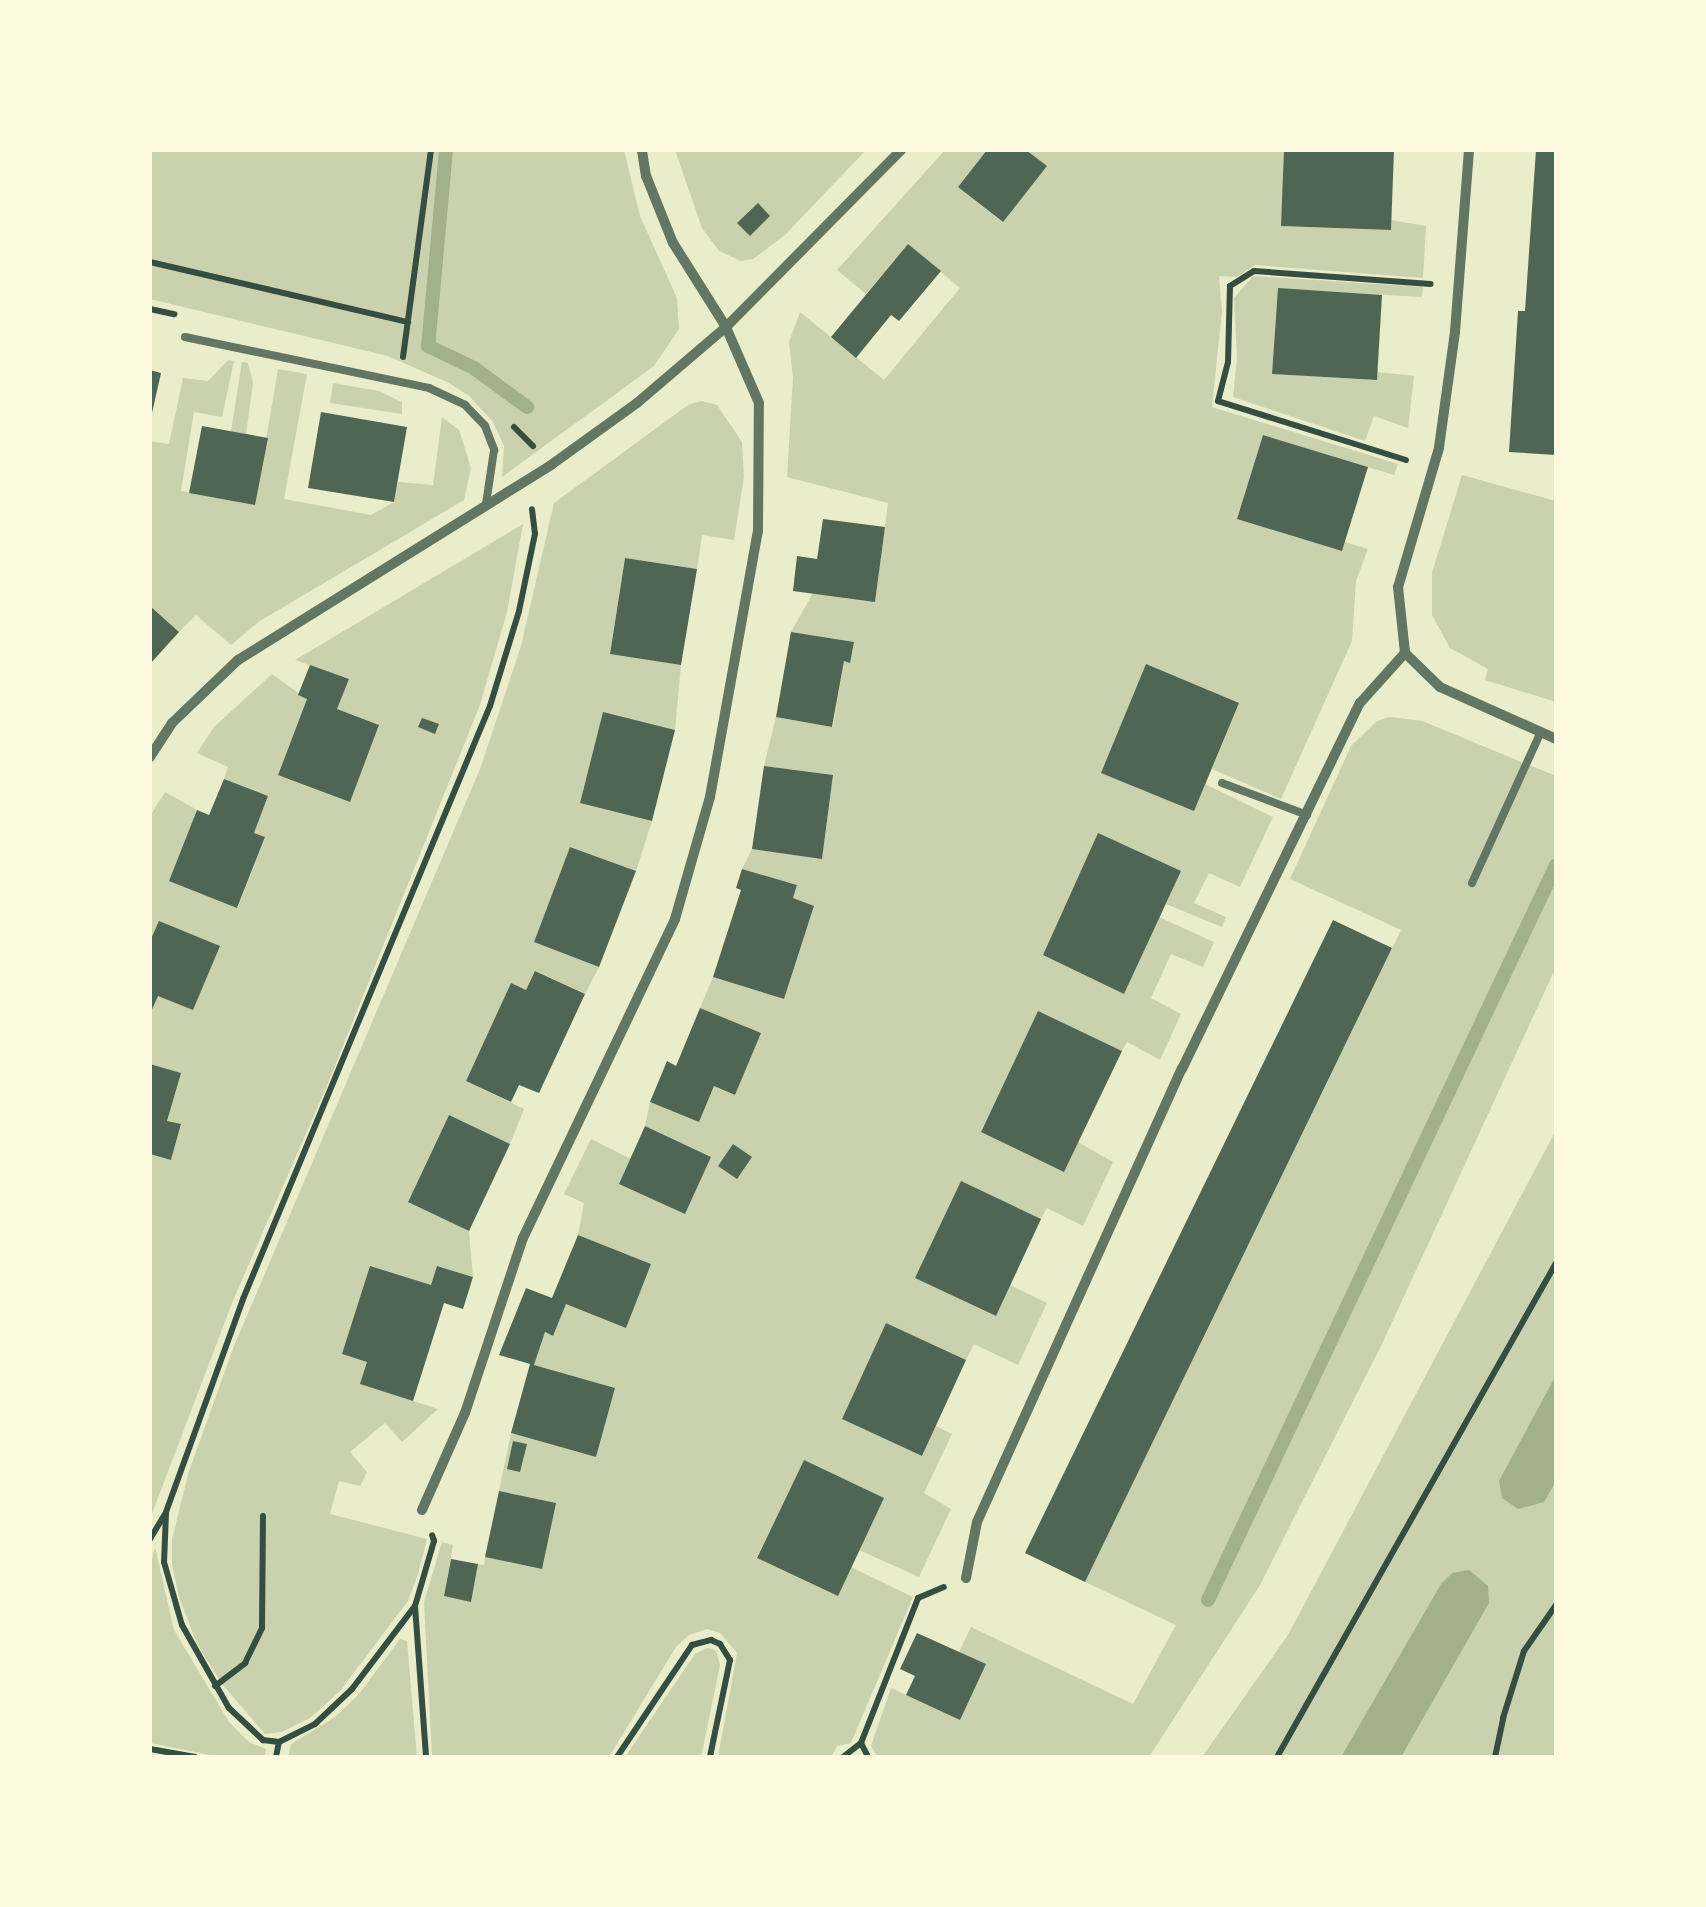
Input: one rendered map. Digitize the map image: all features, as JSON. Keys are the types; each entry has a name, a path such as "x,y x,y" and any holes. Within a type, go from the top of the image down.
{"street":[{"path":"422,1510 465,1413 523,1238 675,919 710,798 758,531 759,403 726,327 673,243 646,176 642,150"},
{"path":"150,756 172,723 238,660 529,478 637,403 726,327 901,150"},
{"path":"1469,150 1455,332 1439,448 1398,587 1404,653 1440,687 1556,739"},
{"path":"966,1578 985,1504 1182,1068 1360,703 1404,653"}],"lane":[{"path":"185,338 429,388 466,404 485,426 494,450 486,504"},
{"path":"1472,883 1540,734"},
{"path":"1222,783 1307,815"}],"path":[{"path":"402,368 430,150"},
{"path":"150,262 408,322"},
{"path":"1406,460 1218,401 1228,362 1230,286 1254,271 1431,284"},
{"path":"150,1537 166,1512 244,1299 490,706 519,611 535,534 529,478"},
{"path":"1278,1757 1556,1263"},
{"path":"422,1510 434,1541 415,1606 426,1757"},
{"path":"166,1512 168,1582 182,1626 215,1686 250,1732 279,1742 315,1724 352,1689 415,1606"},
{"path":"215,1686 245,1663 262,1628 262,1516"},
{"path":"843,1757 861,1743 918,1598 966,1578"},
{"path":"1495,1757 1502,1718 1524,1651 1556,1604"},
{"path":"616,1757 692,1645 711,1640 720,1644 730,1660 710,1757"},
{"path":"276,1757 279,1742"},
{"path":"861,1743 868,1757"},
{"path":"150,1748 195,1757"}],"shaded area":[{"path":"150,150 624,150 640,216 677,298 679,329 654,366 502,477 504,446 493,422 469,396 449,383 388,356 150,299"},
{"path":"675,150 866,150 785,235 753,259 741,261 719,251 702,228"},
{"path":"945,150 987,150 958,187 1002,222 1046,166 1026,150 1284,150 1282,226 1390,230 1391,220 1426,226 1423,278 1255,265 1237,277 1219,276 1222,311 1212,407 1398,464 1394,475 1263,435 1237,519 1342,550 1345,542 1368,549 1356,581 1352,641 1281,799 1212,769 1239,703 1205,784 1273,817 1240,887 1209,873 1194,903 1226,917 1222,927 1166,904 1180,871 1044,955 1124,994 1159,917 1214,942 1203,967 1171,954 1151,998 1181,1014 1160,1060 1127,1042 1122,1051 1038,1012 981,1131 1064,1171 1078,1142 1113,1162 1083,1226 1047,1208 1041,1219 961,1182 916,1278 995,1316 1010,1285 1047,1303 1018,1365 974,1344 966,1360 886,1323 842,1419 922,1456 936,1426 952,1434 924,1493 951,1509 919,1577 859,1550 804,1460 757,1557 851,1567 913,1597 851,1743 837,1746 831,1757 718,1757 737,1653 720,1633 707,1629 689,1635 676,1647 609,1757 432,1757 424,1602 442,1542 453,1545 444,1596 471,1601 478,1564 484,1565 485,1557 542,1569 499,1491 511,1433 596,1457 615,1388 534,1365 545,1332 553,1335 566,1304 651,1264 578,1235 584,1203 564,1194 591,1139 631,1159 685,1213 711,1157 645,1126 650,1102 699,1122 714,1086 735,1095 760,1033 700,1008 713,977 784,999 814,907 793,898 797,885 742,869 752,849 822,858 833,775 764,766 776,717 833,727 844,661 849,662 854,643 791,632 813,593 875,601 888,503 787,477 793,378 789,342 800,312 884,380 960,288 908,244 866,294 837,270"},
{"path":"1253,276 1423,287 1422,297 1278,289 1272,374 1376,380 1377,372 1414,376 1408,428 1374,416 1365,441 1233,397 1237,357 1234,298"},
{"path":"228,360 234,361 222,417 194,412 181,491 255,504 278,369 307,374 284,499 371,515 394,502 398,482 433,485 442,417 459,430 471,468 464,500 260,621 231,645 196,615 179,632 150,606 150,441 169,444 183,378 208,381"},
{"path":"242,362 248,363 253,383 246,434 231,431"},
{"path":"333,383 379,391 402,402 402,414 330,403"},
{"path":"701,401 717,405 742,442 744,477 734,540 702,535 697,569 625,558 610,653 681,665 675,730 603,713 580,803 652,821 636,871 570,847 534,942 599,967 585,994 536,971 526,990 511,984 466,1081 524,1109 510,1144 449,1115 408,1201 469,1231 473,1277 438,1266 431,1285 342,1354 367,1362 361,1384 438,1409 402,1442 385,1423 350,1452 367,1472 360,1486 339,1481 330,1514 427,1539 418,1574 408,1601 340,1691 310,1718 282,1732 265,1734 222,1684 197,1644 179,1597 172,1565 172,1539 189,1471 234,1346 480,769 521,646 554,503 688,405"},
{"path":"1462,475 1556,501 1556,702 1485,680 1488,669 1450,648 1432,615 1432,573"},
{"path":"523,524 507,612 480,705 326,1088 234,1298 150,1519 150,1154 171,1160 181,1125 167,1121 180,1073 150,1064 150,816 165,792 197,810 170,881 238,907 265,838 254,833 268,796 224,779 228,767 197,753 214,727 272,674 307,699 278,774 350,802 379,725 337,709 348,679 295,660"},
{"path":"1390,717 1422,721 1556,776 1556,967 1382,1344 1260,1585 1149,1757 878,1757 871,1746 891,1688 959,1719 985,1664 959,1652 971,1627 1133,1704 1176,1625 1085,1582 1401,930 1290,879 1351,746 1377,721"},
{"path":"1556,1130 1556,1757 1202,1757 1288,1635"},
{"path":"1556,1375 1556,1481 1544,1502 1518,1509 1502,1498 1499,1481"},
{"path":"155,1547 174,1630 229,1722 249,1742 266,1749 265,1757 220,1757 150,1743 150,1568"},
{"path":"1469,1570 1488,1586 1489,1603 1401,1757 1341,1757 1441,1584 1452,1573"},
{"path":"400,1639 407,1641 417,1757 288,1757 291,1744 335,1717 359,1694"},
{"path":"707,1648 716,1650 720,1665 701,1757 625,1757 695,1654"}],"building":[{"path":"987,150 1026,150 1047,166 1003,222 958,187"},
{"path":"1284,150 1394,150 1391,230 1281,226"},
{"path":"1536,150 1556,150 1556,455 1509,452 1518,311 1525,311"},
{"path":"758,203 770,216 750,236 737,223"},
{"path":"908,244 941,271 899,321 891,315 856,358 831,337"},
{"path":"1278,288 1382,295 1377,380 1272,374"},
{"path":"150,370 161,373 152,413 150,413"},
{"path":"321,412 407,427 394,502 308,488"},
{"path":"202,426 268,438 255,505 189,493"},
{"path":"1263,435 1368,467 1342,551 1237,519"},
{"path":"823,519 885,527 875,602 793,591 797,556 817,559"},
{"path":"625,558 697,569 681,665 610,654"},
{"path":"150,606 179,632 150,664"},
{"path":"791,632 854,642 850,663 844,661 832,727 776,717"},
{"path":"1146,664 1239,703 1194,811 1101,773"},
{"path":"310,665 349,679 337,709 379,725 350,802 278,775 307,699 298,695"},
{"path":"603,712 675,730 652,821 580,803"},
{"path":"422,718 439,724 435,734 418,727"},
{"path":"764,766 833,775 822,859 752,849"},
{"path":"224,779 268,796 254,833 265,837 237,908 169,881 197,810 209,815"},
{"path":"1098,833 1181,871 1124,994 1043,955"},
{"path":"570,847 636,871 599,967 534,942"},
{"path":"742,869 797,885 793,898 814,906 784,999 713,977 741,890 736,888"},
{"path":"1333,920 1392,948 1085,1582 1025,1553"},
{"path":"159,921 220,946 193,1010 158,996 150,1014 150,941"},
{"path":"535,971 585,994 539,1093 519,1085 511,1102 466,1081 511,983 526,990"},
{"path":"700,1008 761,1033 735,1095 714,1086 699,1122 650,1102 667,1061 676,1066"},
{"path":"1038,1011 1122,1051 1064,1172 981,1132"},
{"path":"150,1064 181,1073 167,1121 181,1124 171,1160 150,1154"},
{"path":"449,1115 510,1144 469,1231 408,1202"},
{"path":"645,1126 711,1157 685,1214 619,1184"},
{"path":"733,1144 752,1157 737,1179 718,1166"},
{"path":"961,1181 1041,1219 996,1316 915,1278"},
{"path":"578,1235 651,1264 626,1328 566,1304 553,1336 545,1332 534,1365 615,1388 596,1457 511,1433 530,1364 499,1355 526,1288 552,1298"},
{"path":"370,1266 431,1285 437,1266 473,1277 463,1309 444,1303 413,1401 360,1384 367,1362 342,1354"},
{"path":"886,1323 966,1360 922,1456 842,1419"},
{"path":"513,1441 527,1444 520,1472 507,1469"},
{"path":"804,1460 884,1498 838,1596 757,1558"},
{"path":"499,1491 556,1503 542,1569 485,1557"},
{"path":"451,1559 478,1564 471,1602 444,1596"},
{"path":"917,1633 986,1664 960,1720 906,1695 915,1676 900,1669"}],"waterway":[{"path":"446,150 428,346 474,368 527,407"},
{"path":"1208,1600 1556,865"}]}
